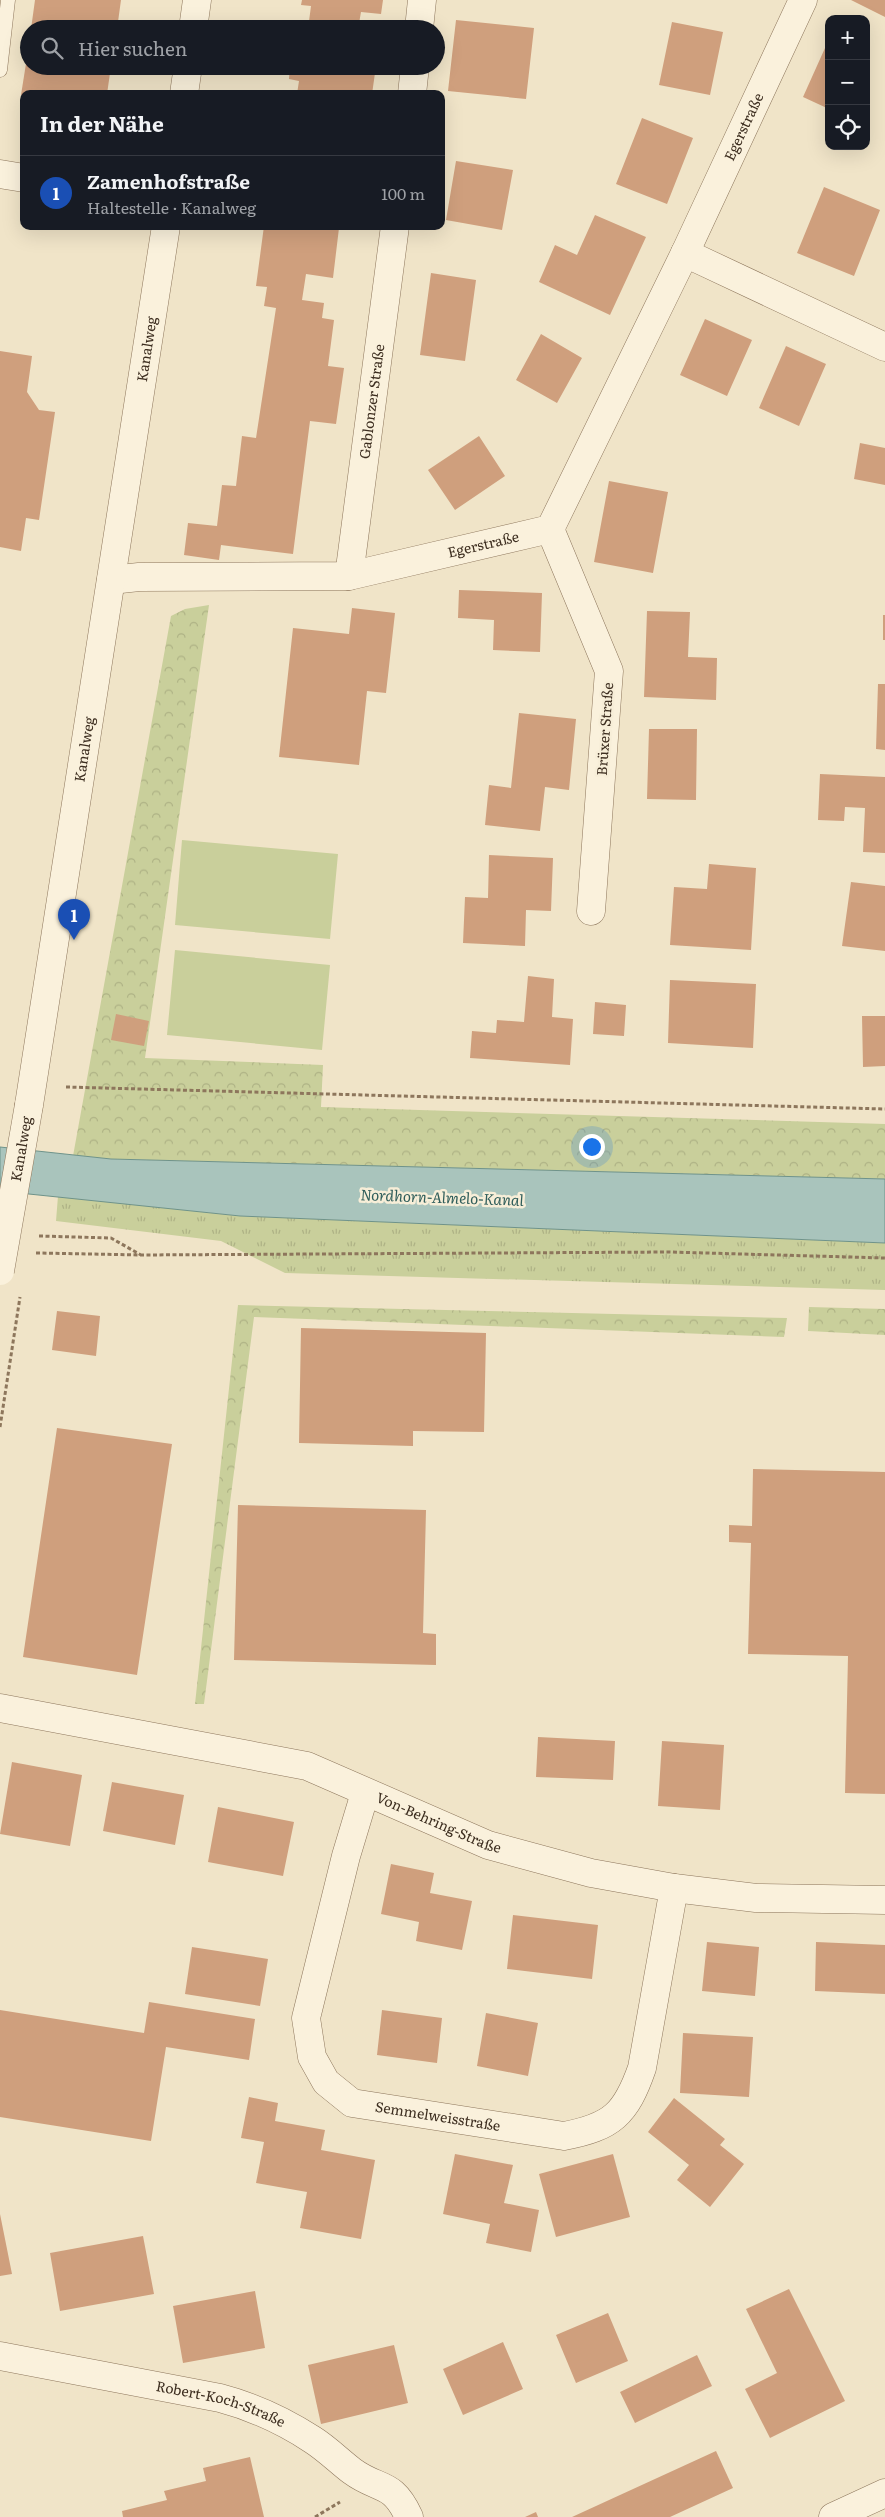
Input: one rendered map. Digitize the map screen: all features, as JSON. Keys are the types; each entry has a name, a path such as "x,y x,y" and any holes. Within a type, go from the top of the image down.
{"street":[{"path":"194,20 197,0"},
{"path":"420,20 422,0"},
{"name":"Egerstraße","path":"111,580 139,578 349,576 550,529 685,253 803,0"},
{"path":"185,90 187,75"},
{"path":"412,90 414,75"},
{"path":"0,174 20,177"},
{"name":"Kanalweg","path":"2,1262 31,1096 165,230"},
{"name":"Gablonzer Straße","path":"349,576 395,230"},
{"path":"685,253 885,347"},
{"name":"Brüxer Straße","path":"550,529 609,671 590,911"},
{"name":"Von-Behring-Straße","path":"0,1708 307,1766 365,1793 488,1845 591,1874 674,1888 756,1898 885,1900"},
{"name":"Semmelweisstraße","path":"365,1793 346,1856 306,2018 312,2058 326,2082 352,2103 564,2136 592,2131 621,2112 634,2091 642,2068 674,1888"},
{"name":"Robert-Koch-Straße","path":"0,2356 220,2398 269,2414 314,2441 354,2473 387,2488 401,2501 409,2517"},
{"path":"833,2517 885,2493"}],"lane":[{"path":"0,70 8,0"}],"path":[{"path":"31,1096 885,1109"},
{"path":"37,1236 111,1238 142,1255"},
{"path":"2,1262 142,1255 669,1252 885,1258"},
{"path":"0,1427 21,1291"}],"green space":[{"path":"209,605 145,1058 323,1065 321,1107 885,1124 885,1179 111,1159 73,1156 171,616 185,609"},
{"path":"182,840 338,854 330,939 175,925"},
{"path":"175,950 330,965 322,1050 167,1035"},
{"path":"58,1196 240,1216 885,1243 885,1290 285,1273 221,1241 56,1221"},
{"path":"238,1305 787,1318 784,1337 254,1317 204,1704 195,1704"},
{"path":"809,1307 885,1309 885,1335 808,1331"}],"water":[{"name":"Nordhorn-Almelo-Kanal","path":"0,1147 111,1159 885,1179 885,1243 240,1216 0,1191"}],"building":[{"path":"35,0 121,0 118,20 32,20"},
{"path":"302,0 383,0 381,14 361,12 360,20 309,20 311,6 301,5"},
{"path":"851,0 885,0 885,17"},
{"path":"456,20 534,28 526,99 448,91"},
{"path":"672,22 723,32 710,95 659,85"},
{"path":"825,48 825,107 803,97"},
{"path":"24,75 110,75 108,90 22,90"},
{"path":"289,75 375,75 373,90 298,90 299,81 289,79"},
{"path":"642,118 693,138 667,204 616,184"},
{"path":"456,161 513,170 502,230 446,220"},
{"path":"824,187 880,210 854,276 797,253"},
{"path":"595,215 646,237 610,315 539,282 555,245 577,255"},
{"path":"263,230 339,230 333,278 306,274 302,300 324,303 322,318 334,320 328,366 344,368 336,424 310,421 293,554 221,545 219,560 184,555 188,523 217,526 222,485 236,486 242,436 256,438 276,308 264,306 267,287 256,286"},
{"path":"431,273 476,280 465,361 420,355"},
{"path":"705,319 752,340 727,396 680,375"},
{"path":"541,334 582,358 557,403 516,380"},
{"path":"786,346 826,364 799,426 759,408"},
{"path":"0,351 32,356 27,392 39,410 55,412 39,520 26,518 21,551 0,547"},
{"path":"479,436 505,476 455,510 428,470"},
{"path":"860,443 885,448 885,485 854,479"},
{"path":"609,481 668,492 653,573 594,562"},
{"path":"459,590 542,593 540,652 493,650 494,620 458,618"},
{"path":"352,608 395,613 386,693 367,691 359,765 279,757 293,628 349,634"},
{"path":"647,611 690,612 688,657 717,658 716,700 644,697"},
{"path":"883,615 885,615 885,640 883,640"},
{"path":"878,684 885,684 885,750 876,749"},
{"path":"519,713 576,719 569,790 545,787 540,831 485,825 489,785 511,788"},
{"path":"649,729 697,729 696,800 647,799"},
{"path":"820,774 885,777 885,853 863,852 865,808 845,807 844,821 818,820"},
{"path":"489,855 553,858 551,911 526,910 525,946 463,943 465,897 488,898"},
{"path":"709,864 756,868 751,950 670,945 674,887 707,889"},
{"path":"851,882 885,886 885,951 842,946"},
{"path":"528,976 554,979 552,1017 573,1019 570,1065 470,1058 472,1031 496,1033 497,1020 524,1022"},
{"path":"670,980 756,984 753,1048 668,1043"},
{"path":"595,1002 626,1005 624,1036 593,1034"},
{"path":"116,1014 149,1021 144,1046 111,1040"},
{"path":"862,1016 885,1016 885,1066 863,1067"},
{"path":"57,1311 100,1316 96,1356 52,1350"},
{"path":"301,1328 486,1333 484,1432 413,1431 413,1446 299,1443"},
{"path":"57,1428 172,1444 137,1675 23,1657"},
{"path":"753,1469 885,1472 885,1794 845,1793 848,1656 748,1654 751,1543 729,1542 729,1525 752,1526"},
{"path":"238,1505 426,1510 423,1633 436,1634 436,1665 234,1660"},
{"path":"538,1737 615,1741 613,1780 536,1777"},
{"path":"662,1741 724,1745 720,1810 658,1806"},
{"path":"12,1762 82,1775 70,1846 0,1834"},
{"path":"112,1782 184,1795 175,1845 103,1831"},
{"path":"218,1807 294,1822 283,1876 208,1862"},
{"path":"391,1864 434,1873 430,1893 472,1901 462,1950 416,1941 419,1922 381,1914"},
{"path":"513,1915 598,1925 592,1979 507,1969"},
{"path":"707,1942 759,1947 755,1996 702,1991"},
{"path":"816,1942 885,1945 885,1994 815,1991"},
{"path":"192,1947 268,1959 260,2006 185,1994"},
{"path":"149,2002 255,2019 249,2060 166,2047 151,2141 0,2117 0,2010 144,2033"},
{"path":"382,2010 442,2018 437,2063 377,2055"},
{"path":"486,2013 538,2023 528,2076 477,2066"},
{"path":"683,2033 753,2037 749,2097 680,2093"},
{"path":"249,2097 278,2103 275,2121 325,2130 321,2150 375,2160 361,2239 300,2228 307,2192 256,2183 264,2142 241,2138"},
{"path":"674,2098 725,2139 720,2145 744,2164 710,2207 677,2180 689,2165 648,2132"},
{"path":"455,2154 513,2165 504,2203 539,2210 531,2252 486,2243 490,2224 443,2214"},
{"path":"613,2154 630,2217 556,2237 539,2174"},
{"path":"0,2214 12,2274 0,2276"},
{"path":"143,2236 154,2294 60,2311 50,2253"},
{"path":"789,2289 845,2401 770,2438 745,2389 777,2373 746,2309"},
{"path":"255,2291 265,2348 183,2363 173,2306"},
{"path":"608,2313 628,2361 576,2383 556,2335"},
{"path":"503,2342 523,2389 463,2415 443,2369"},
{"path":"394,2345 408,2403 321,2424 308,2365"},
{"path":"697,2355 712,2386 635,2423 620,2392"},
{"path":"716,2451 733,2488 670,2517 572,2517"},
{"path":"250,2457 264,2517 123,2517 122,2511 167,2500 164,2491 206,2481 203,2468"},
{"path":"536,2512 538,2517 525,2517"}],"place":[{"name":"Zamenhofstraße","path":"74,940"}]}
